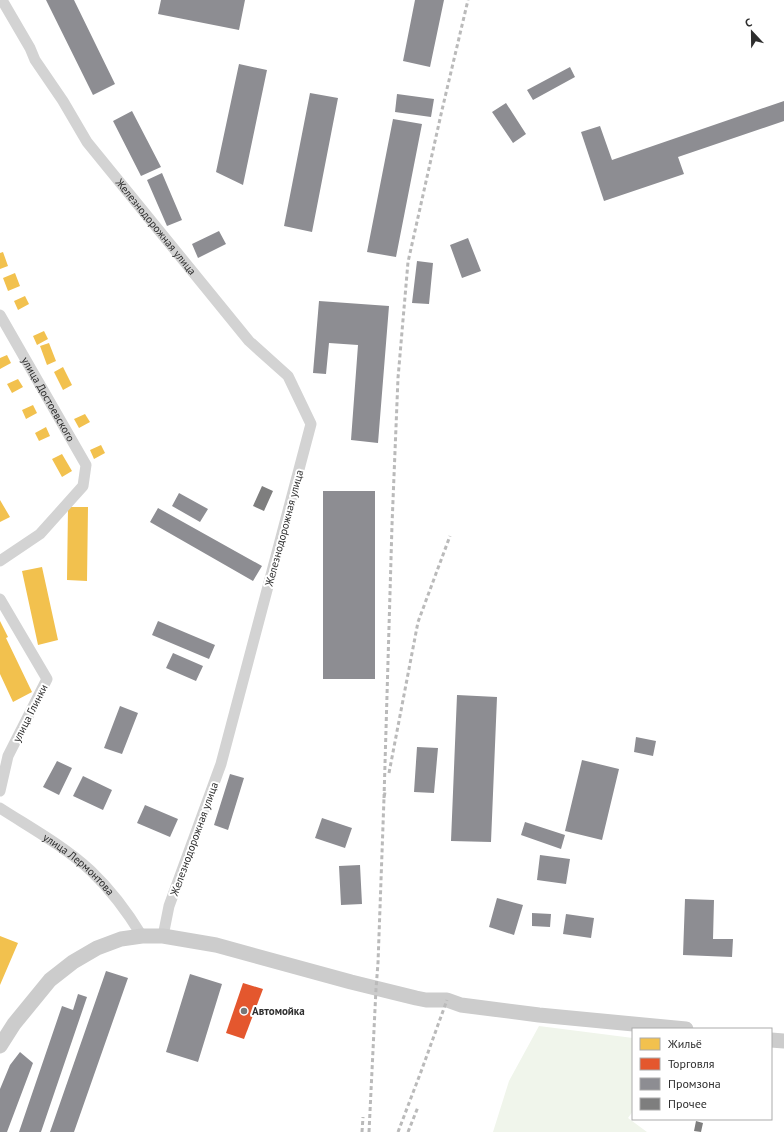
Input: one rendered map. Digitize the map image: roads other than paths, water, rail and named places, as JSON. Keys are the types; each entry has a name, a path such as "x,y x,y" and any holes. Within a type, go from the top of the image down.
{"main road":[{"path":"0,1046 14,1024 50,980 73,962 97,948 121,939 142,936 163,936 216,945 351,982 426,1000 447,1000 461,1005 539,1015 676,1028"},
{"path":"772,1040 784,1041"}],"street":[{"name":"Железнодорожная улица","path":"2,0 30,48 35,60 87,142 249,341 288,376 311,424 221,764 169,906 163,936"},
{"name":"улица Достоевского","path":"0,315 86,465 83,486 40,534 0,561"},
{"name":"улица Глинки","path":"0,598 47,679 8,756 0,791"},
{"name":"улица Лермонтова","path":"0,808 61,847 90,871 110,890 130,916 142,936"}],"railway":[{"path":"384,798 398,378 408,262 468,0"},
{"path":"389,773 418,622 450,536"},
{"path":"369,1132 385,792"},
{"path":"398,1132 447,1000"},
{"path":"408,1132 418,1107"},
{"path":"362,1132 363,1117"}],"place":[{"name":"Автомойка","path":"244,1011"}]}
